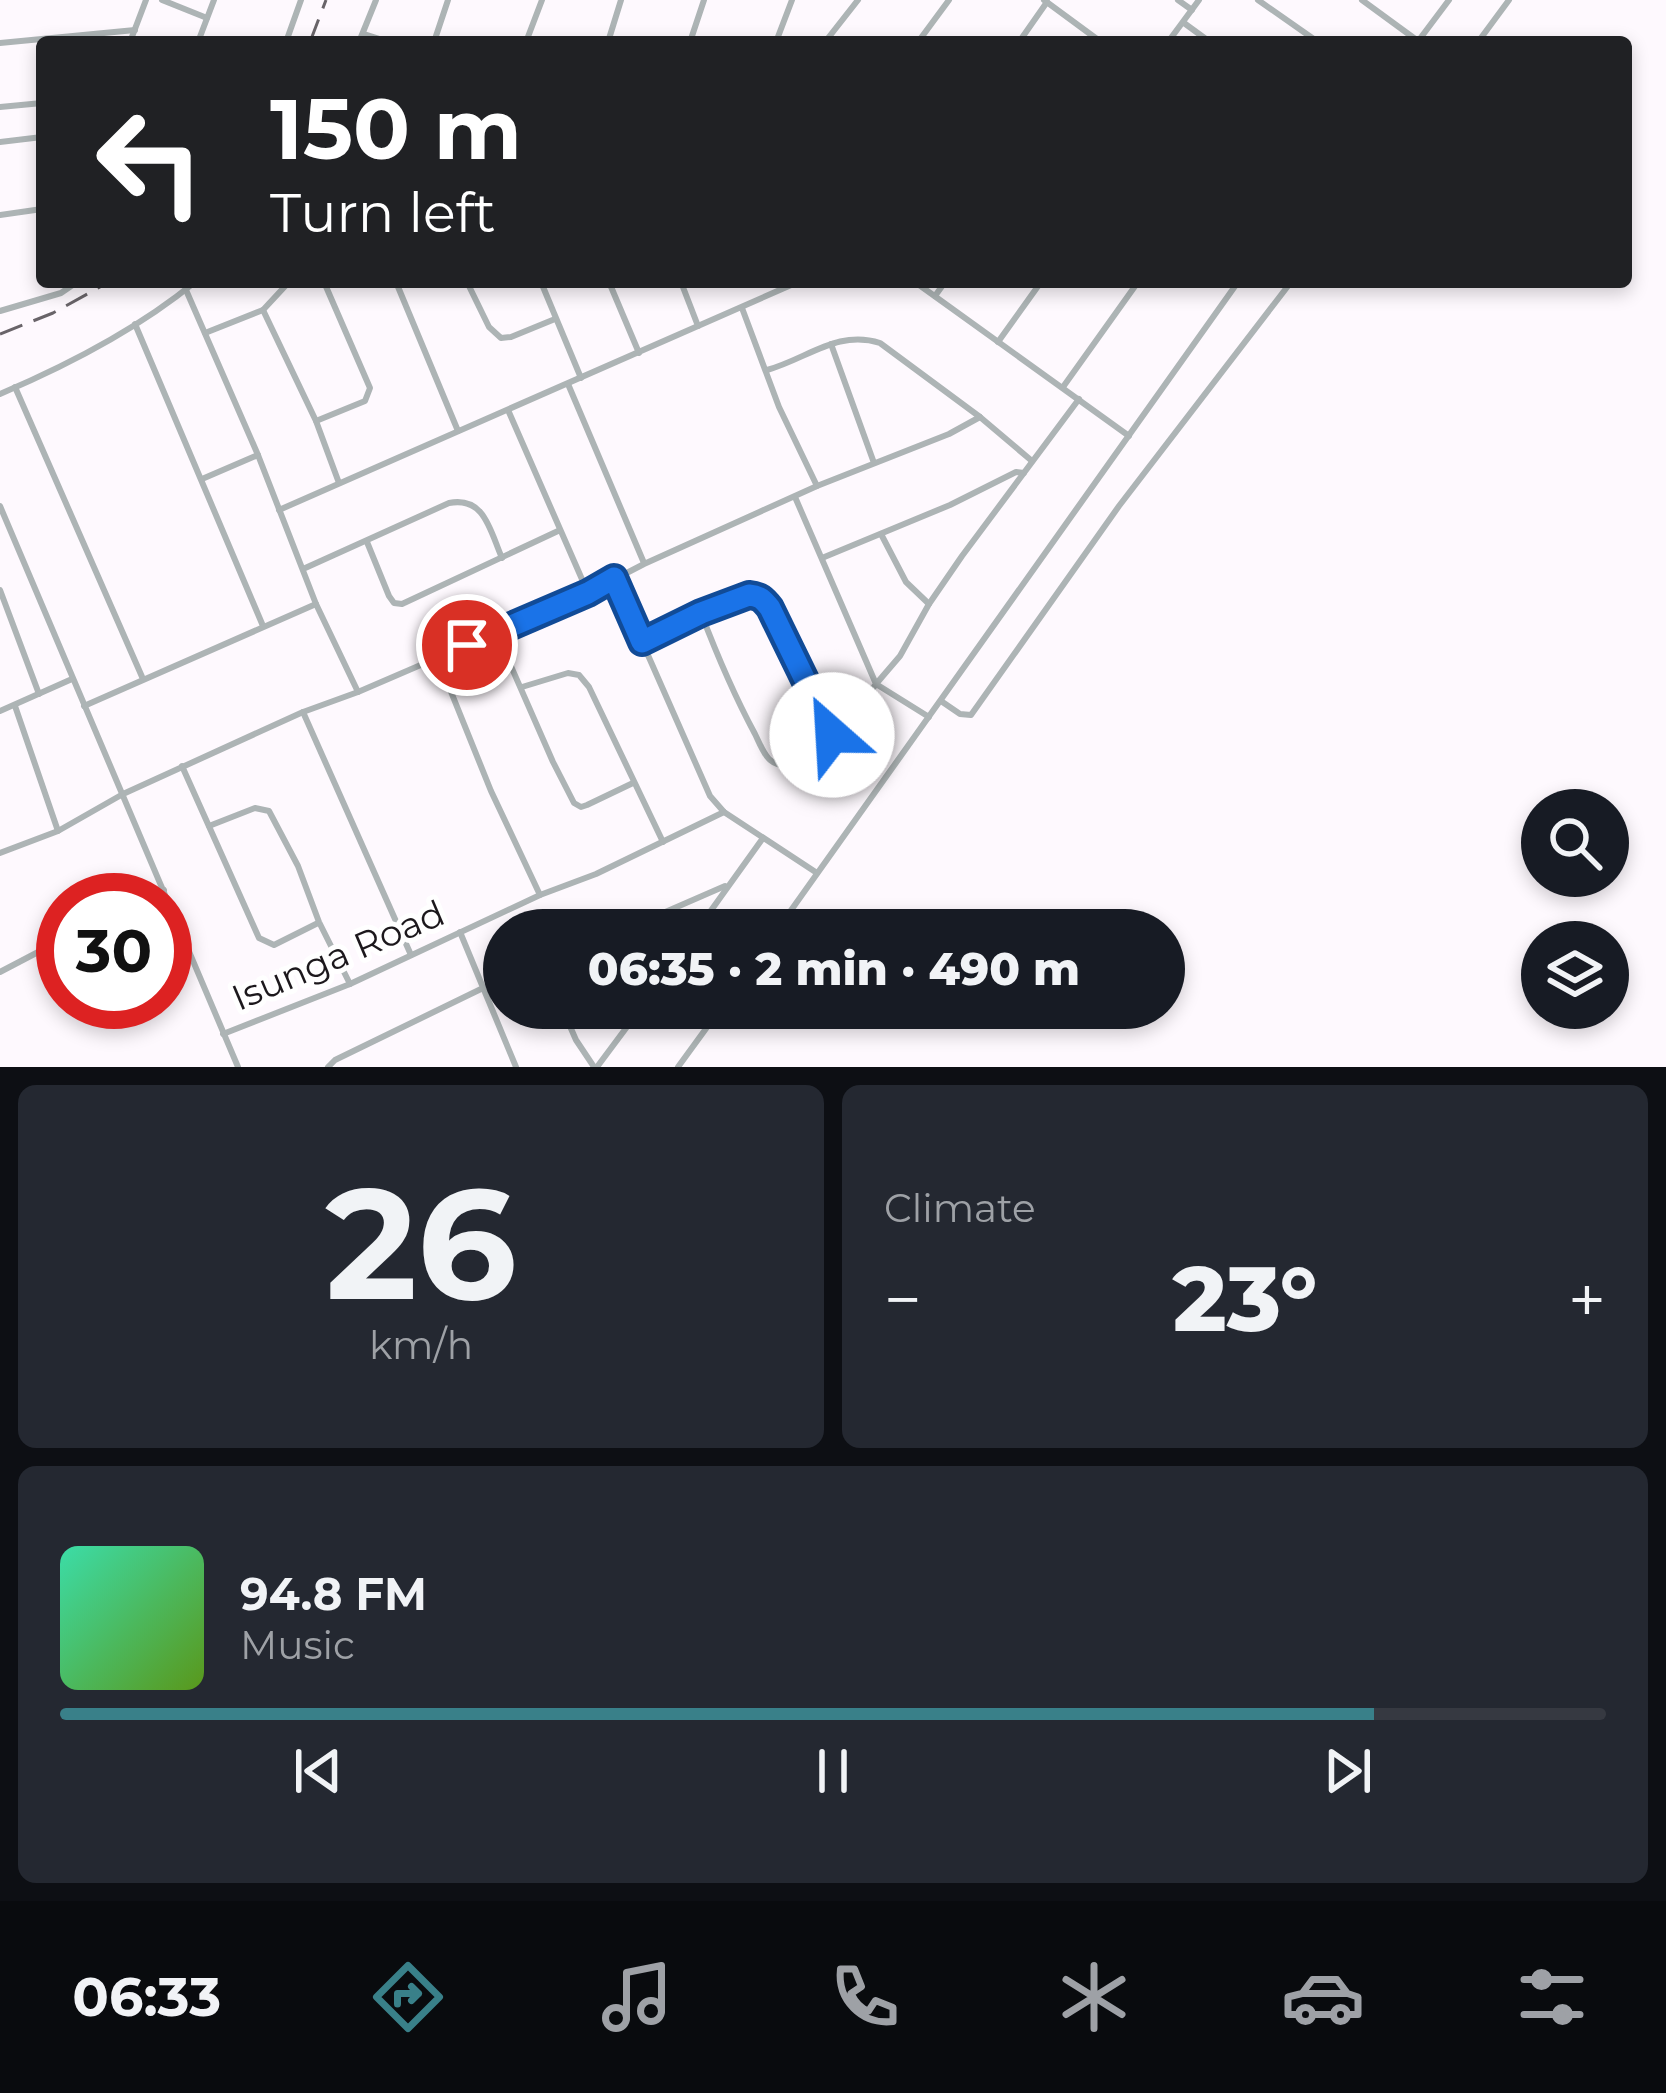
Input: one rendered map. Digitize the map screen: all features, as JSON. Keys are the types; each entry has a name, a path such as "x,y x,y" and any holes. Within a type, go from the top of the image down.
{"street":[{"path":"132,36 146,0"},
{"path":"162,0 207,18"},
{"path":"200,36 214,0"},
{"path":"288,36 301,0"},
{"path":"362,36 376,0"},
{"path":"436,36 448,0"},
{"path":"528,36 542,0"},
{"path":"610,36 621,0"},
{"path":"692,36 704,0"},
{"path":"778,36 792,0"},
{"path":"830,36 858,0"},
{"path":"922,36 949,0"},
{"path":"1178,0 1192,10"},
{"path":"1172,36 1199,0"},
{"path":"1258,0 1309,36"},
{"path":"1362,0 1410,36"},
{"path":"1422,36 1449,0"},
{"path":"1482,36 1509,0"},
{"path":"1022,36 1046,1 1093,36"},
{"path":"1183,22 1202,36"},
{"path":"73,36 135,30"},
{"path":"0,43 36,40"},
{"path":"0,107 36,104"},
{"path":"0,142 36,137"},
{"path":"0,215 36,210"},
{"path":"0,310 68,288"},
{"path":"0,394 134,324 188,288"},
{"path":"205,333 263,310 283,288"},
{"path":"316,421 365,401 370,388 327,288"},
{"path":"399,288 458,430"},
{"path":"470,288 489,327 501,338 555,319"},
{"path":"543,288 581,377"},
{"path":"612,288 639,352"},
{"path":"683,288 698,326"},
{"path":"279,511 783,288"},
{"path":"923,288 1129,436"},
{"path":"934,296 940,288"},
{"path":"998,343 1037,288"},
{"path":"1062,388 1134,288"},
{"path":"792,909 1234,288"},
{"path":"940,701 960,714 971,715 1119,506 1286,288"},
{"path":"186,290 316,604 358,692"},
{"path":"742,308 779,407 817,487"},
{"path":"263,310 316,421 339,483"},
{"path":"134,324 263,626"},
{"path":"767,370 854,338 880,343 1032,461"},
{"path":"831,344 874,463"},
{"path":"568,384 644,564"},
{"path":"15,387 143,679"},
{"path":"701,613 768,758 784,766 797,763 816,752 900,656 929,604 1079,399"},
{"path":"508,410 588,593"},
{"path":"1,849 58,831 182,766 588,593 980,417"},
{"path":"202,479 257,455"},
{"path":"822,558 1016,472 1024,473"},
{"path":"794,497 876,684 928,717"},
{"path":"303,569 449,503 467,501 482,514 502,558"},
{"path":"0,506 157,873"},
{"path":"0,535 10,530"},
{"path":"367,542 389,596 401,604 558,531"},
{"path":"881,533 906,582 929,604"},
{"path":"614,578 710,796 724,812 818,873"},
{"path":"0,590 39,694"},
{"path":"642,642 749,595 763,598 832,735"},
{"path":"84,706 316,604"},
{"path":"496,632 574,802 587,806 633,783"},
{"path":"437,658 540,895"},
{"path":"522,687 568,673 579,675 663,842"},
{"path":"0,711 72,679"},
{"path":"15,706 58,831"},
{"path":"303,712 411,955"},
{"path":"182,766 263,941 274,945 320,922"},
{"path":"209,826 255,808 269,811 350,984"},
{"name":"Isunga Road","path":"224,1034 350,984 724,812"},
{"path":"711,909 763,838"},
{"path":"673,909 728,885"},
{"path":"460,932 516,1067"},
{"path":"0,972 36,953"},
{"path":"192,957 238,1067"},
{"path":"328,1067 482,989"},
{"path":"571,1029 596,1067 625,1029"},
{"path":"678,1067 706,1029"}],"railway":[{"path":"312,36 326,0"},
{"path":"0,334 98,288"}],"route":[{"path":"467,645 614,578 642,642 701,613 756,596 770,608 832,735"}]}
